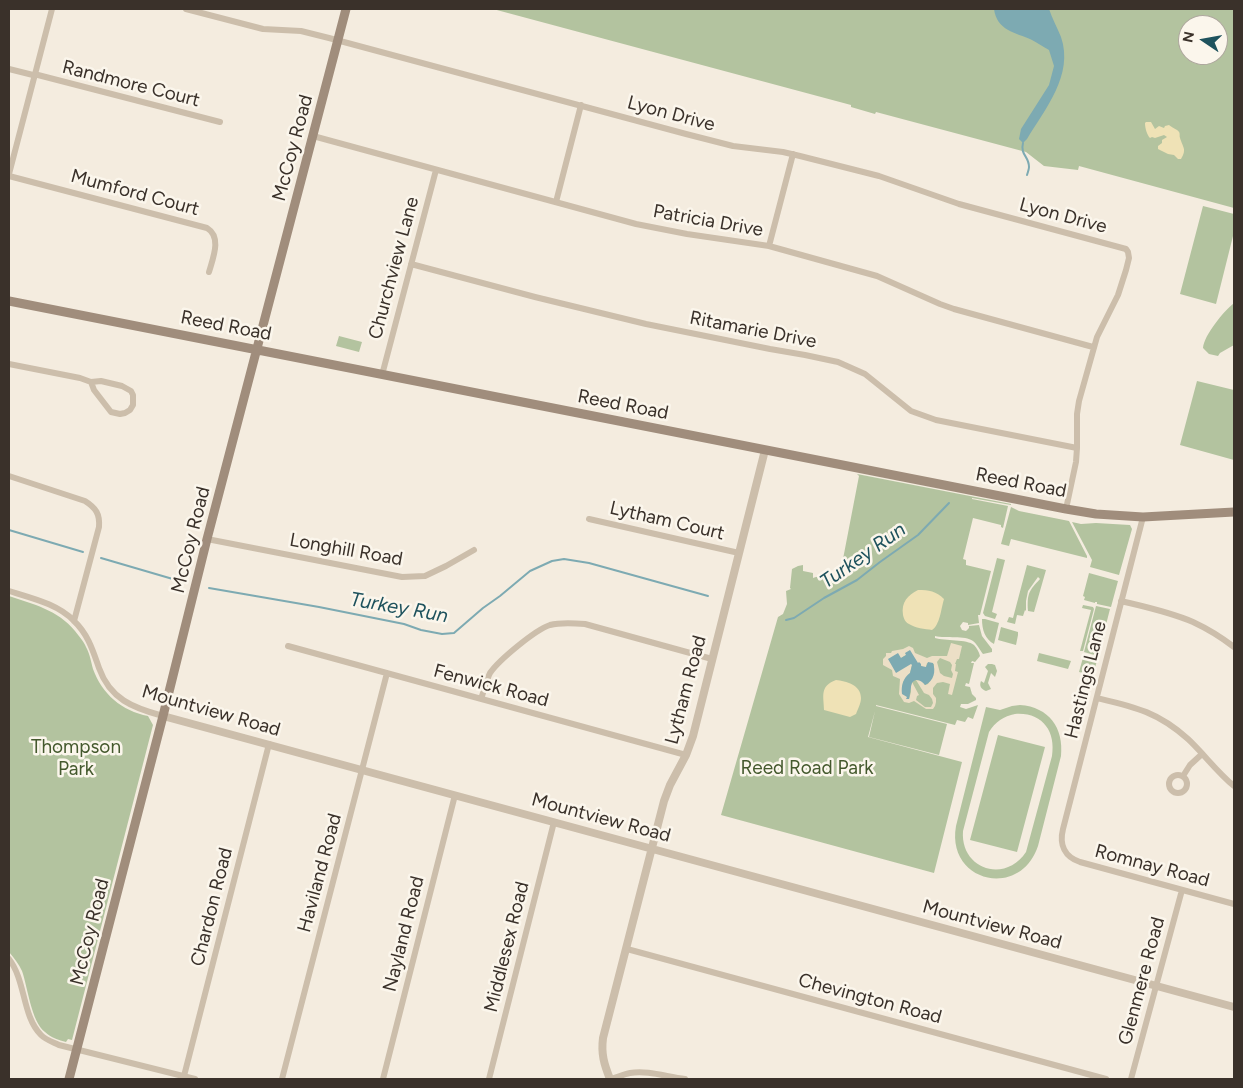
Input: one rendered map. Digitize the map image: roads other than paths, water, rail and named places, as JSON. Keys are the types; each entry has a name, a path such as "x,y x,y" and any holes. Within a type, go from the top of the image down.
{"main road":[{"name":"McCoy Road","path":"69,1079 207,539 346,9"},
{"name":"Reed Road","path":"9,301 1066,509 1096,514 1143,517 1234,512"}],"street":[{"path":"9,175 52,9"},
{"name":"Lyon Drive","path":"186,9 263,29 301,31 338,40 733,146 793,154 879,176 959,204 1124,248 1128,252 1129,258 1126,270 1118,295 1093,347"},
{"name":"Randmore Court","path":"9,69 220,122"},
{"path":"556,202 581,105"},
{"name":"Patricia Drive","path":"313,136 636,224 769,246 876,276 954,309 1093,347"},
{"path":"769,246 793,154"},
{"name":"Churchview Lane","path":"382,375 436,170"},
{"name":"Mumford Court","path":"9,175 207,228 211,230 216,238 209,272"},
{"name":"Ritamarie Drive","path":"412,264 646,324 838,362 865,374 911,411 936,420 1077,448"},
{"path":"1066,509 1077,448 1079,401 1093,347"},
{"path":"9,364 80,378 91,382 101,381 122,386 131,391 134,400 130,410 120,414 112,412 94,390 91,382"},
{"name":"Lytham Road","path":"611,1079 606,1069 601,1049 603,1038 664,801 693,736 765,450"},
{"path":"9,476 85,501 97,511 100,527 74,621"},
{"name":"Hastings Lane","path":"1064,851 1062,843 1063,829 1143,517"},
{"name":"Lytham Court","path":"589,520 739,553"},
{"name":"Longhill Road","path":"207,539 402,577 425,576 474,550"},
{"name":"Mountview Road","path":"9,591 50,605 65,613 74,621 89,642 105,682 122,700 133,706 163,716 1234,1007"},
{"path":"1121,601 1172,614 1191,621 1208,629 1234,646"},
{"path":"481,699 490,674 502,660 536,632 560,623 585,624 712,659"},
{"name":"Fenwick Road","path":"288,646 686,755"},
{"name":"Haviland Road","path":"282,1079 387,673"},
{"path":"1097,698 1136,708 1171,725 1189,740 1234,786"},
{"name":"Chardon Road","path":"184,1076 269,744"},
{"path":"1183,776 1202,754"},
{"name":"Nayland Road","path":"383,1079 455,795"},
{"name":"Middlesex Road","path":"489,1079 554,822"},
{"name":"Romnay Road","path":"1064,851 1080,862 1234,904"},
{"name":"Glenmere Road","path":"1131,1079 1182,890"},
{"name":"Chevington Road","path":"627,949 1106,1079"},
{"path":"9,959 18,975 32,1020 38,1031 48,1040 195,1079"},
{"path":"611,1079 640,1072 685,1079"}],"water":[{"path":"994,9 1049,9 1061,37 1064,65 1061,78 1049,104 1023,143 1019,139 1021,129 1049,85 1054,66 1049,50 1032,40 1008,30 999,22"},
{"path":"910,650 921,666 926,667 928,662 933,663 934,672 930,681 925,685 919,680 915,680 912,684 909,699 906,699 907,697 902,694 902,685 910,673 912,665 896,673 888,659 898,653 901,658"}],"waterway":[{"name":"Turkey Run","path":"1023,143 1022,147 1029,163 1027,175"},
{"name":"Turkey Run","path":"786,620 794,618 824,598 857,580 918,535 949,503"},
{"name":"Turkey Run","path":"9,530 83,552"},
{"name":"Turkey Run","path":"101,558 183,582"},
{"name":"Turkey Run","path":"209,588 319,607 404,624 442,634 454,633 530,571 552,561 564,559 589,563 708,596"}],"park label":[{"name":"Thompson Park","path":"76,758"},
{"name":"Reed Road Park","path":"807,768"}]}
